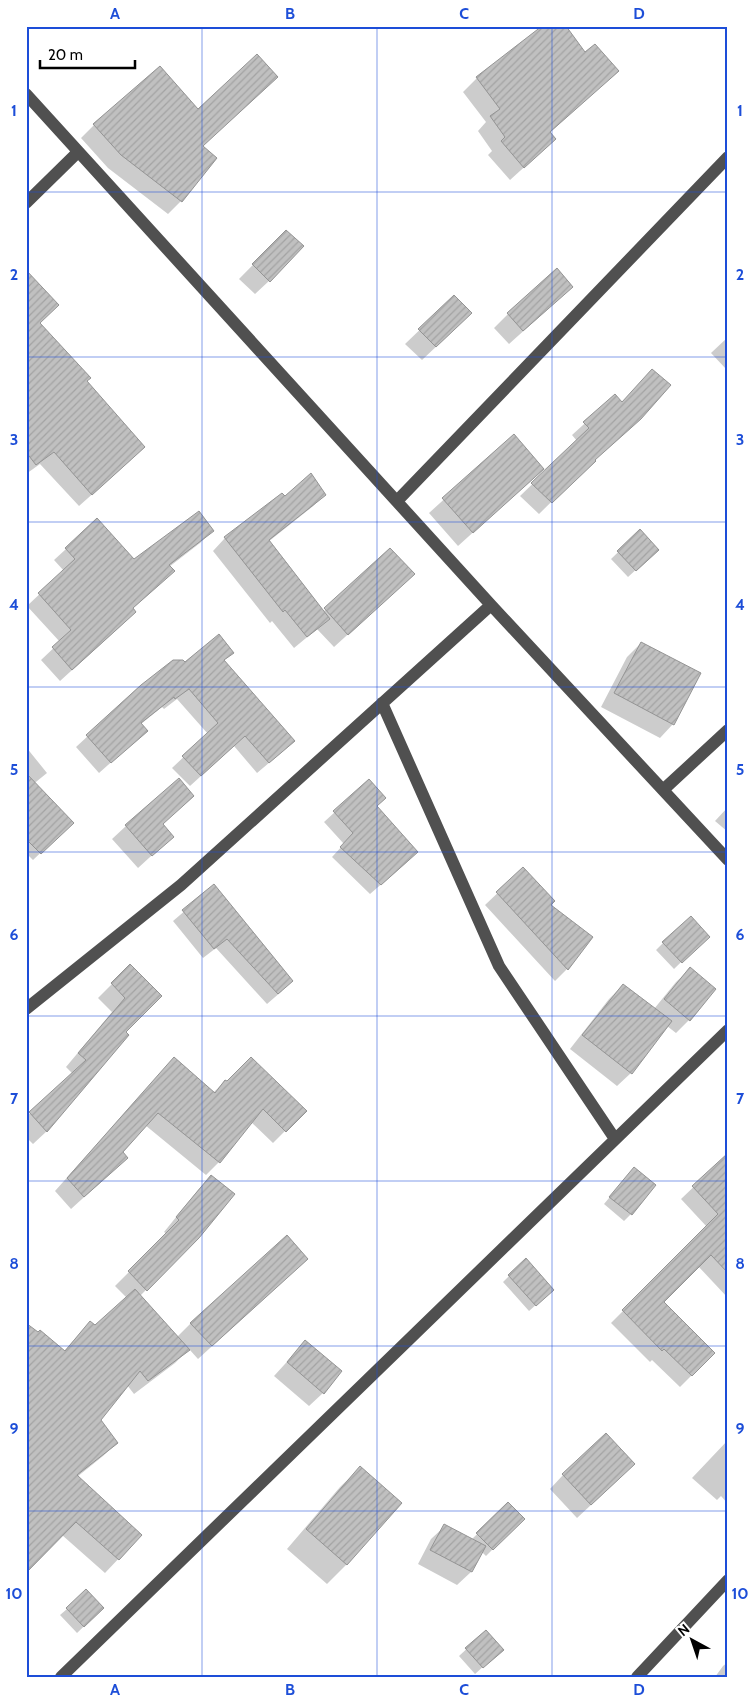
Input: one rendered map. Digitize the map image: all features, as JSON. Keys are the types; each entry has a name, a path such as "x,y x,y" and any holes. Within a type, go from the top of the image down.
{"street":[{"path":"26,94 491,605 728,860"},
{"path":"26,203 78,152"},
{"path":"397,501 728,157"},
{"path":"26,1009 181,885 491,605"},
{"path":"382,703 499,966 615,1139"},
{"path":"663,790 728,730"},
{"path":"61,1677 728,1030"},
{"path":"637,1677 728,1580"}],"building":[{"path":"542,26 566,26 585,52 595,44 619,71 550,132 556,139 524,168 501,141 505,137 490,116 500,109 476,77"},
{"path":"257,54 278,77 203,146 217,158 182,202 121,155 93,124 160,66 198,109"},
{"path":"286,230 304,246 270,282 252,264"},
{"path":"557,268 573,287 523,331 507,313"},
{"path":"26,270 59,305 40,323 91,378 87,381 145,447 92,495 54,452 36,465 26,452"},
{"path":"454,295 472,313 436,347 418,329"},
{"path":"652,369 671,385 641,419 595,460 552,503 531,483 589,428 583,422 615,394 622,402"},
{"path":"514,434 544,469 473,533 442,498"},
{"path":"311,473 326,495 269,540 330,619 307,637 285,610 283,612 224,537 282,493 285,496"},
{"path":"199,511 214,531 169,565 175,571 133,608 136,612 72,670 52,647 71,630 38,593 75,559 65,548 97,518 134,559"},
{"path":"640,529 659,550 636,571 617,551"},
{"path":"390,548 415,574 348,635 324,608"},
{"path":"219,634 234,653 224,660 295,741 269,763 245,736 201,776 182,756 218,723 189,689 175,699 174,697 141,723 148,731 111,763 86,735 141,685 173,660 183,660 185,662"},
{"path":"641,642 701,673 674,725 614,693"},
{"path":"26,773 74,823 41,854 26,839"},
{"path":"179,778 194,796 163,824 174,837 152,856 125,825"},
{"path":"369,779 386,798 377,806 418,852 381,885 340,847 353,833 333,811"},
{"path":"523,867 555,901 551,905 593,937 568,970 496,892"},
{"path":"214,884 293,981 278,994 227,939 214,949 182,910"},
{"path":"691,916 710,937 682,963 662,942"},
{"path":"130,964 162,996 126,1032 129,1035 47,1132 29,1112 86,1060 78,1053 125,998 111,983"},
{"path":"690,967 716,989 690,1021 664,999"},
{"path":"623,984 672,1021 632,1074 582,1035"},
{"path":"174,1057 215,1093 225,1080 227,1081 251,1057 307,1111 286,1132 263,1109 220,1163 158,1113 123,1152 128,1158 84,1197 67,1178"},
{"path":"728,1153 728,1273 711,1255 664,1302 715,1353 692,1376 664,1349 662,1351 622,1310 718,1214 692,1186"},
{"path":"634,1167 656,1185 632,1215 609,1197"},
{"path":"211,1175 235,1194 199,1238 147,1291 128,1271 179,1220 176,1217"},
{"path":"287,1235 308,1259 212,1346 190,1323"},
{"path":"526,1258 554,1290 536,1306 508,1275"},
{"path":"135,1289 190,1350 148,1381 140,1371 101,1420 118,1443 77,1475 142,1535 119,1560 76,1522 26,1573 26,1323 38,1332 40,1330 65,1351 90,1321 95,1325"},
{"path":"305,1340 342,1371 324,1394 287,1362"},
{"path":"606,1433 635,1464 591,1505 562,1474"},
{"path":"360,1466 402,1503 347,1565 306,1529"},
{"path":"508,1502 525,1519 493,1550 476,1533"},
{"path":"444,1524 486,1546 472,1572 430,1550"},
{"path":"86,1589 104,1608 84,1627 66,1608"},
{"path":"486,1630 504,1650 483,1668 465,1648"}]}
